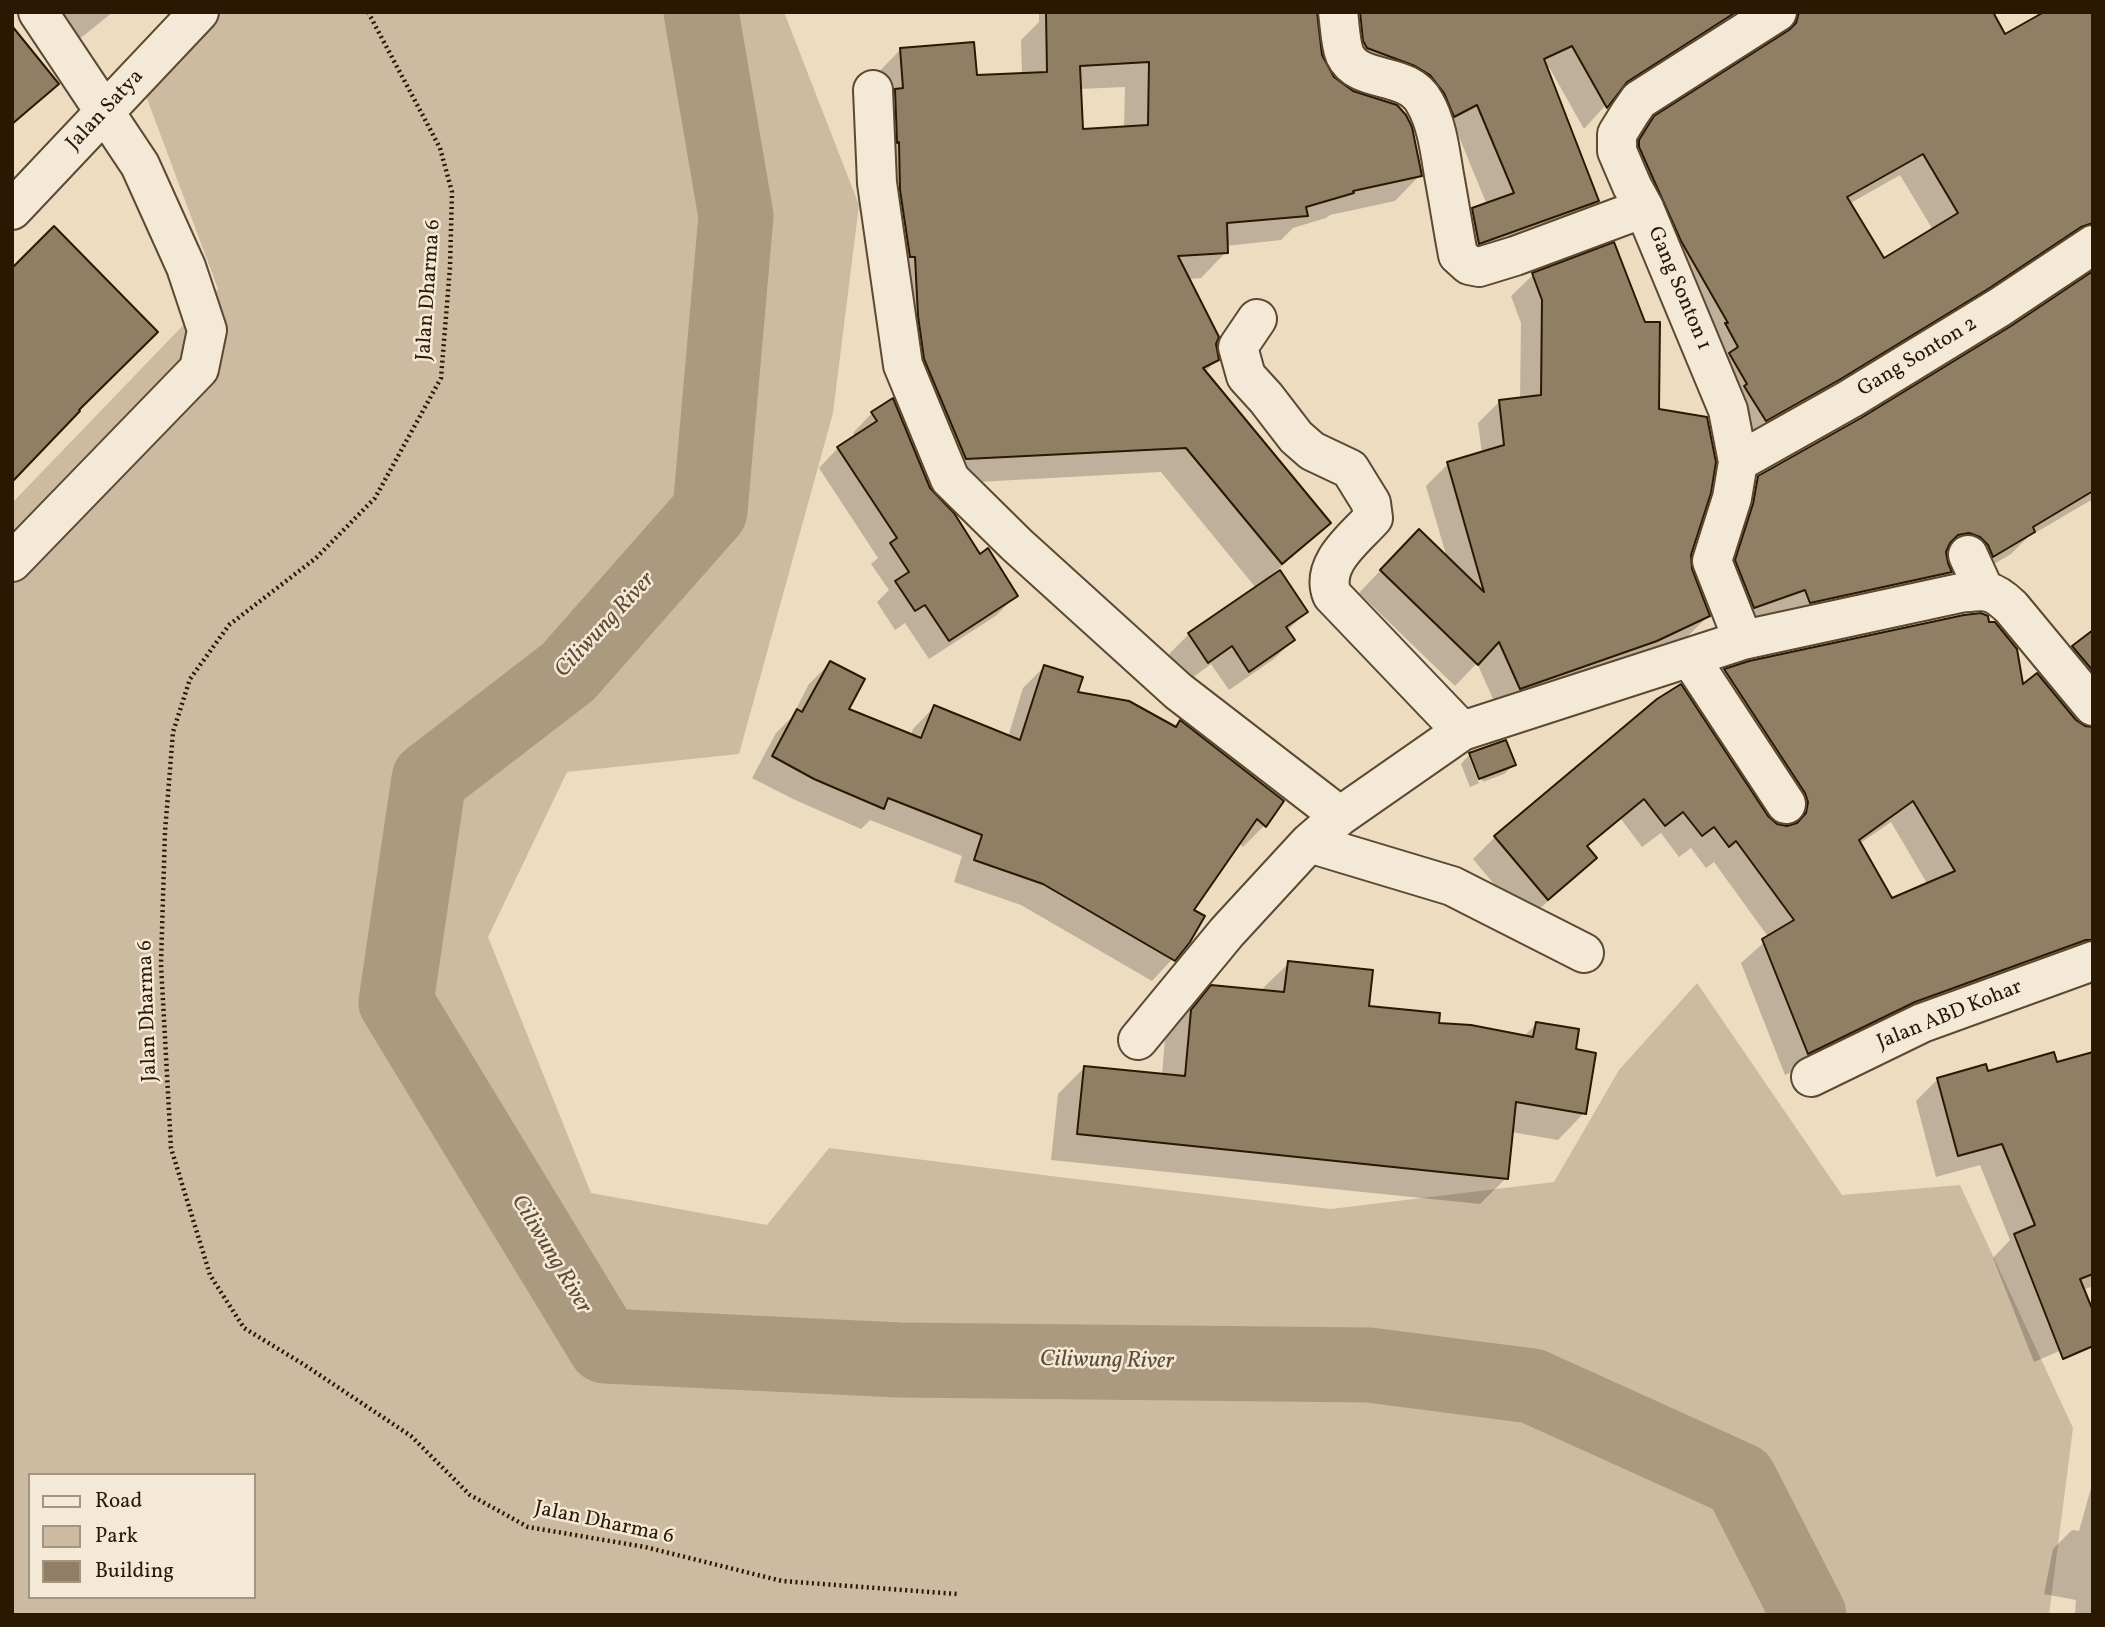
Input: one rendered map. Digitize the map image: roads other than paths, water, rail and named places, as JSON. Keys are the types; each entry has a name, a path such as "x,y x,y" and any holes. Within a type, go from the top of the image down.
{"street":[{"path":"12,562 199,369 207,330 187,268 141,164 38,12"},
{"name":"Jalan Satya","path":"12,210 199,12"},
{"path":"1338,12 1345,54 1353,65 1361,71 1413,88 1425,102 1438,139 1458,255 1469,265 1479,267 1515,256 1644,208"},
{"name":"Gang Sonton 1","path":"1742,640 1712,561 1732,498 1738,462 1728,410 1617,150 1617,134 1639,100 1777,12"},
{"path":"873,90 877,183 903,365 950,480 1017,545 1178,691 1340,816"},
{"name":"Gang Sonton 2","path":"1738,462 1873,385 2000,307 2093,245"},
{"path":"1257,319 1238,347 1246,376 1296,437 1312,451 1350,469 1371,503 1373,518 1334,563 1328,585 1332,595 1462,732"},
{"path":"1968,555 1984,590"},
{"path":"1138,1040 1227,932 1309,844 1340,816 1462,732 1742,640 1984,590 2001,598 2011,607 2093,706"},
{"path":"1690,658 1786,804"},
{"path":"1309,844 1452,886 1584,953"},
{"name":"Jalan ABD Kohar","path":"1811,1077 1922,1023 2093,961"}],"waterway":[{"name":"Ciliwung River","path":"701,12 736,216 710,511 568,672 429,779 396,1002 605,1346 899,1360 1369,1365 1532,1386 1740,1480 1809,1615"}]}
